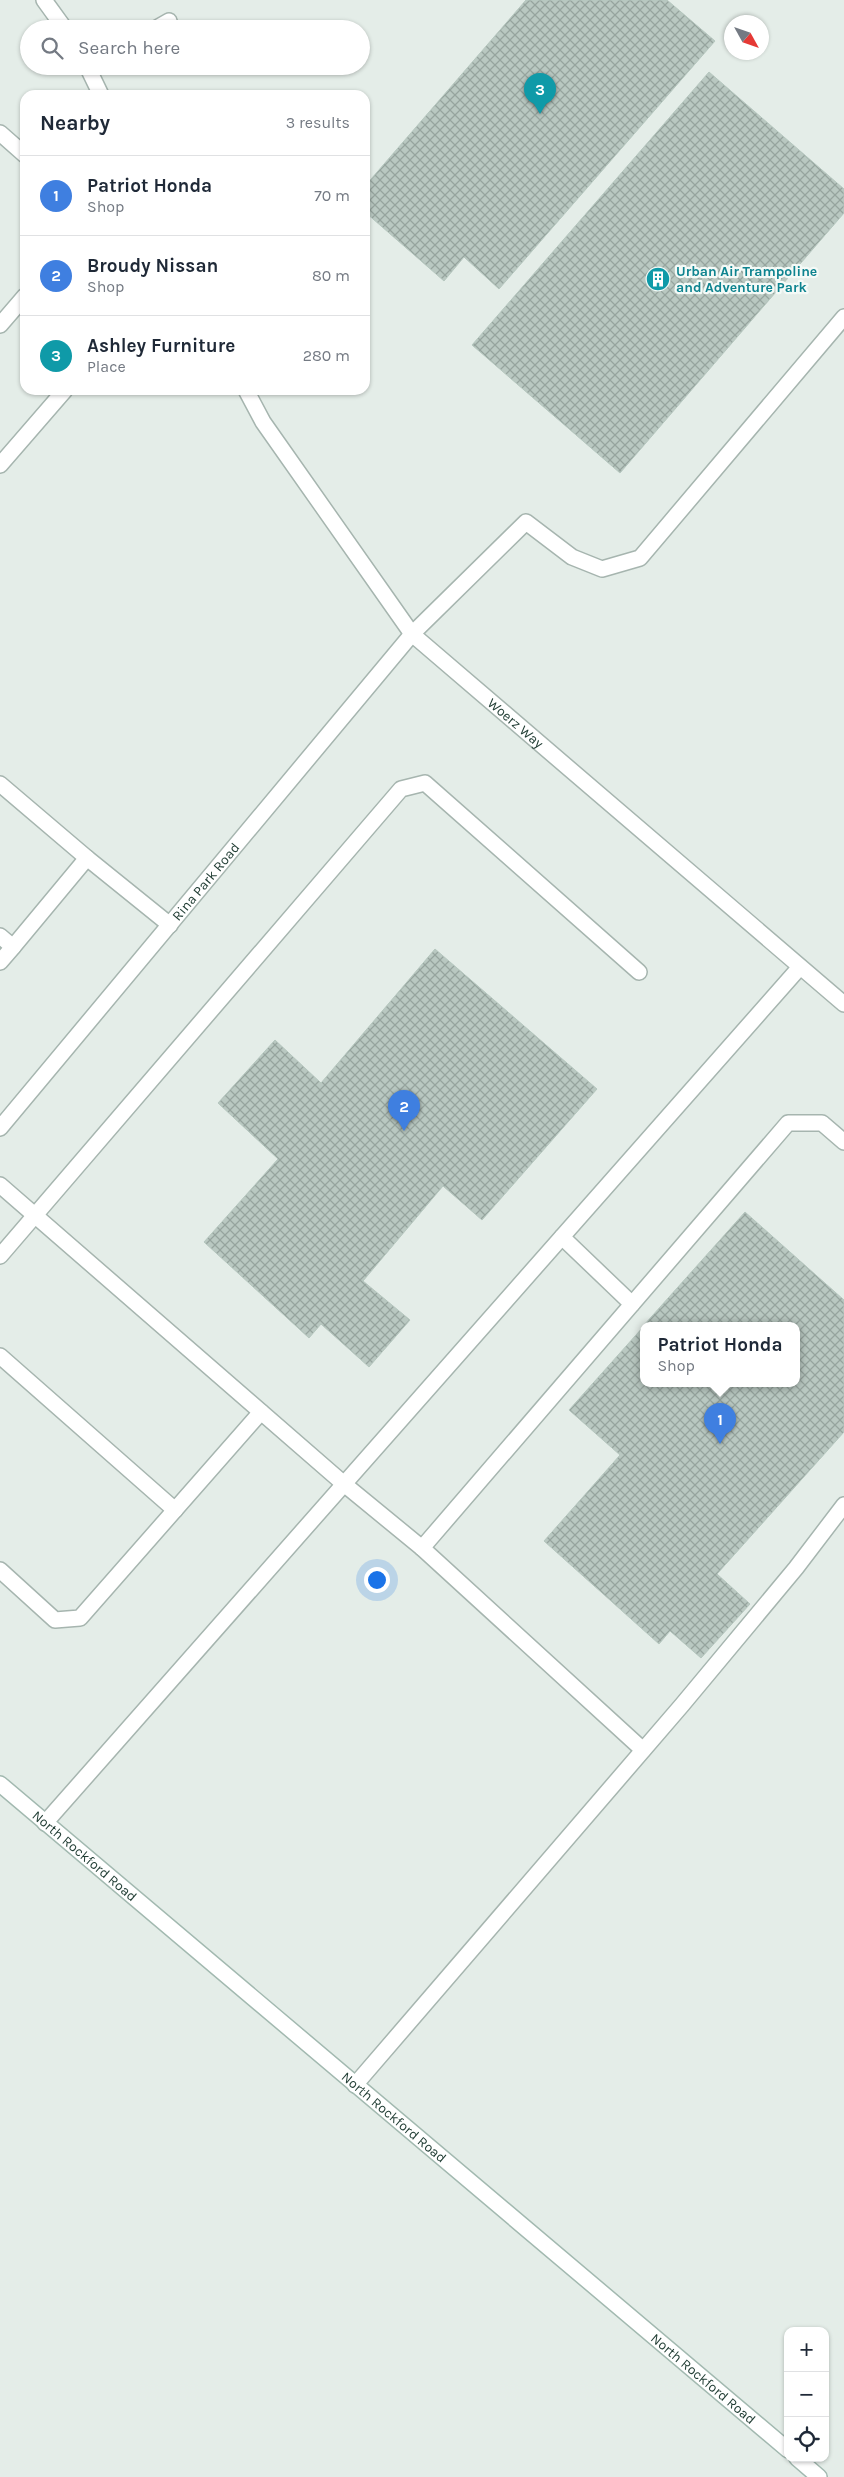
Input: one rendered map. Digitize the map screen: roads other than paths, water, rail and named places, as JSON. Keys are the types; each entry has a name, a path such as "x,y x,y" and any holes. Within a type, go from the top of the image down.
{"street":[{"path":"44,0 58,20"},
{"path":"92,75 99,90"},
{"path":"0,133 20,151"},
{"path":"0,325 20,302"},
{"name":"Rina Park Road","path":"0,1128 412,634 526,522 572,557 602,569 640,558 844,317"},
{"path":"0,465 61,395"},
{"name":"Woerz Way","path":"249,395 263,422 412,634 844,1004"},
{"path":"0,1256 401,789 425,783 639,972"},
{"path":"0,784 170,926"},
{"path":"0,962 87,858"},
{"path":"0,936 13,947"},
{"path":"45,1822 800,967"},
{"path":"422,1548 788,1123 822,1123 844,1142"},
{"path":"0,1185 344,1484 422,1548 643,1750"},
{"path":"562,1237 632,1304"},
{"path":"0,1356 175,1510"},
{"path":"0,1570 55,1620 80,1618 261,1412"},
{"path":"355,2085 643,1750 796,1568 844,1505"},
{"name":"North Rockford Road","path":"0,1784 784,2447"},
{"path":"802,2462 820,2477"}],"place":[{"name":"Ashley Furniture","path":"540,114"},
{"name":"Urban Air Trampoline and Adventure Park","path":"658,279"},
{"name":"Broudy Nissan","path":"404,1131"},
{"name":"Patriot Honda","path":"720,1444"}]}
